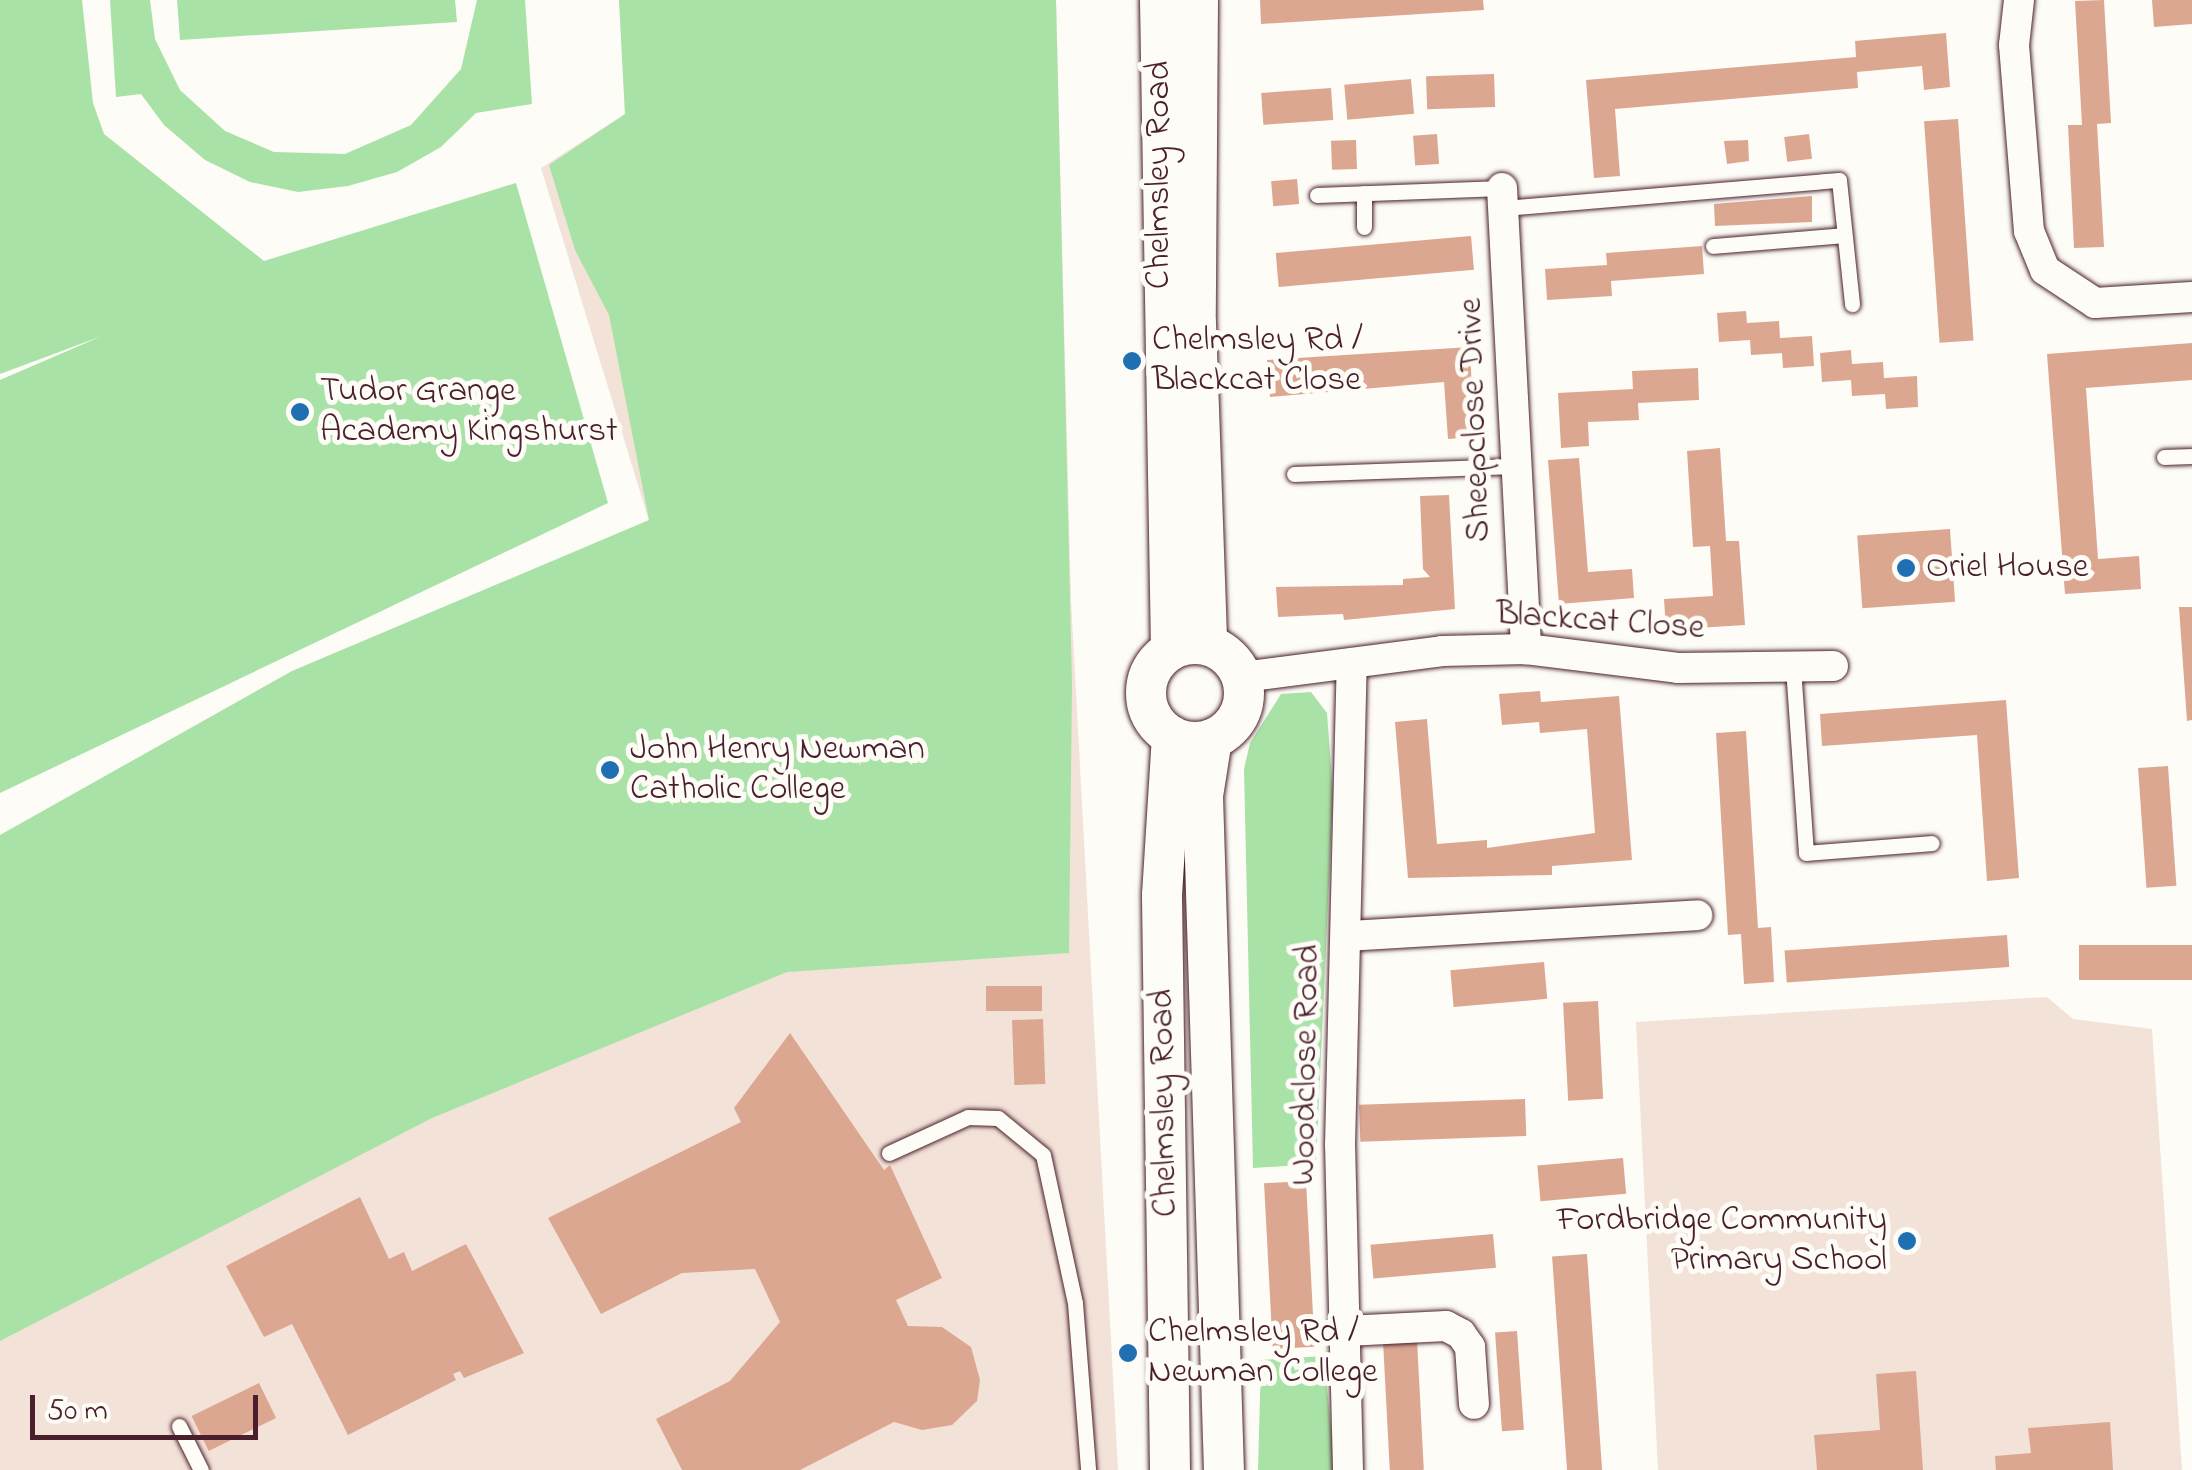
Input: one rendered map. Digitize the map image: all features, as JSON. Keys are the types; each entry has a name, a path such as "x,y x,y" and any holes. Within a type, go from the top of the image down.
{"street":[{"name":"Chelmsley Road","path":"1160,0 1189,647"},
{"name":"Chelmsley Road","path":"1189,647 1198,0"},
{"path":"2020,0 2014,45 2029,231 2046,270 2095,302 2192,297"},
{"name":"Sheepclose Drive","path":"1503,198 1526,649"},
{"path":"1189,647 1227,654 1243,677 1242,712 1212,739 1172,736 1153,718 1146,693 1150,674 1189,647"},
{"name":"Blackcat Close","path":"1243,677 1352,662 1526,649 1678,668 1833,666"},
{"name":"Woodclose Road","path":"1348,1470 1340,1145 1352,662"},
{"name":"Chelmsley Road","path":"1170,1470 1162,896 1172,736"},
{"name":"Chelmsley Road","path":"1212,739 1204,816 1224,1470"},
{"path":"1348,936 1697,915"},
{"path":"1346,1331 1446,1326 1461,1334 1470,1347 1474,1404"}],"lane":[{"path":"1317,195 1503,198 1840,180 1852,304"},
{"path":"1364,193 1364,227"},
{"path":"1712,246 1844,235"},
{"path":"2164,457 2192,456"},
{"path":"1294,474 1514,466"},
{"path":"1793,667 1806,853 1932,843"},
{"path":"889,1153 968,1117 998,1118 1043,1155 1074,1303 1088,1470"},
{"path":"179,1426 200,1470"}],"shaded area":[{"name":"John Henry Newman Catholic College","path":"619,0 1056,0 1071,600 1118,1470 0,1470 0,843 649,521 541,168 625,114"},
{"name":"Fordbridge Community Primary School","path":"2047,997 2073,1019 2152,1029 2182,1470 1658,1470 1636,1022"}],"green space":[{"name":"Tudor Grange Academy Kingshurst","path":"0,0 82,0 93,103 104,134 264,261 516,183 608,503 0,793 0,380 102,336 0,374"},
{"path":"110,0 150,0 155,39 180,90 225,131 274,152 345,154 411,125 461,69 477,0 525,0 532,104 476,113 441,147 397,172 348,186 298,192 250,182 205,160 164,125 141,94 116,97"},
{"path":"177,0 455,0 457,22 180,40"},
{"name":"John Henry Newman Catholic College","path":"619,0 1056,0 1072,684 1069,953 787,972 432,1118 0,1341 0,835 292,671 649,520 609,315 575,250 549,165 625,114"},
{"path":"1311,692 1327,713 1333,794 1316,1164 1253,1168 1244,769 1250,743 1281,694"},
{"path":"1324,1356 1335,1470 1258,1470 1261,1360"}],"building":[{"path":"1260,0 1483,0 1484,10 1261,24"},
{"path":"2104,0 2111,123 2097,124 2104,247 2074,248 2068,125 2082,125 2075,1"},
{"path":"2152,0 2192,0 2192,24 2154,27"},
{"path":"1946,33 1950,87 1924,90 1922,66 1857,72 1858,88 1615,109 1620,176 1594,178 1586,80 1856,57 1855,41"},
{"path":"1494,74 1495,107 1427,109 1426,76"},
{"path":"1411,79 1414,114 1347,120 1344,85"},
{"path":"1331,88 1333,120 1263,125 1261,93"},
{"path":"1958,119 1973,340 1940,343 1924,121"},
{"path":"1437,134 1439,164 1415,166 1413,136"},
{"path":"1809,134 1812,159 1787,162 1784,137"},
{"path":"1356,140 1357,169 1332,170 1331,141"},
{"path":"1748,140 1749,161 1727,164 1724,141"},
{"path":"1297,179 1299,204 1273,206 1271,181"},
{"path":"1812,196 1812,222 1715,226 1714,204"},
{"path":"1471,236 1474,270 1279,287 1276,253"},
{"path":"1702,246 1704,274 1611,281 1612,296 1547,300 1545,269 1607,265 1606,253"},
{"path":"1746,311 1747,323 1779,321 1780,338 1812,336 1814,366 1783,368 1782,353 1751,355 1750,340 1719,342 1717,313"},
{"path":"2192,343 2192,380 2086,388 2098,559 2139,556 2141,589 2065,594 2047,354"},
{"path":"1470,347 1474,437 1448,439 1444,382 1270,397 1267,360"},
{"path":"1851,350 1852,364 1883,362 1884,378 1917,376 1918,407 1886,409 1885,394 1852,396 1851,380 1822,382 1820,353"},
{"path":"1698,368 1699,400 1638,403 1639,420 1588,422 1589,446 1561,448 1558,393 1633,389 1632,371"},
{"path":"1720,448 1726,541 1739,541 1745,625 1666,630 1664,599 1713,596 1710,546 1693,547 1687,451"},
{"path":"1579,458 1588,572 1632,569 1634,598 1559,604 1548,460"},
{"path":"1449,495 1455,609 1344,620 1343,614 1278,617 1276,587 1403,585 1403,579 1430,577 1423,569 1420,496"},
{"name":"Oriel House","path":"1950,529 1955,602 1862,608 1857,535"},
{"path":"2179,607 2192,607 2192,720 2187,721"},
{"path":"1540,691 1541,702 1619,696 1632,860 1552,866 1552,875 1408,878 1395,722 1427,719 1437,844 1487,840 1487,848 1595,833 1587,729 1540,733 1539,722 1502,725 1499,694"},
{"path":"2006,700 2019,878 1987,881 1977,735 1822,746 1820,714"},
{"path":"1746,731 1758,928 1771,927 1774,982 1744,984 1741,934 1728,935 1716,733"},
{"path":"2168,766 2176,886 2146,888 2138,768"},
{"path":"2007,935 2009,967 1787,982 1785,951"},
{"path":"2079,945 2192,945 2192,980 2079,980"},
{"path":"1544,962 1547,999 1454,1007 1450,970"},
{"path":"986,986 1042,986 1042,1011 986,1011"},
{"path":"1598,1001 1603,1099 1568,1101 1563,1003"},
{"path":"1043,1019 1045,1084 1014,1085 1012,1020"},
{"path":"790,1033 884,1170 890,1165 942,1278 896,1300 908,1326 942,1327 971,1347 980,1380 977,1401 952,1425 922,1430 894,1422 800,1470 682,1470 656,1419 730,1381 780,1322 755,1269 682,1273 601,1314 548,1218 741,1122 734,1108"},
{"path":"1525,1099 1526,1136 1360,1142 1359,1105"},
{"path":"1623,1158 1626,1194 1540,1201 1537,1165"},
{"path":"1306,1181 1315,1347 1273,1349 1264,1183"},
{"path":"360,1197 389,1259 404,1252 412,1271 466,1244 524,1353 464,1378 460,1371 453,1374 456,1380 348,1435 292,1324 264,1337 226,1266"},
{"path":"1493,1234 1496,1268 1373,1279 1370,1245"},
{"path":"1587,1254 1602,1470 1567,1470 1552,1256"},
{"path":"1517,1331 1524,1430 1502,1431 1495,1333"},
{"path":"1417,1340 1424,1470 1390,1470 1383,1342"},
{"path":"1916,1371 1923,1470 1817,1470 1814,1435 1880,1430 1876,1374"},
{"path":"259,1383 276,1418 209,1451 192,1416"},
{"path":"2110,1422 2113,1470 1996,1470 1995,1456 2031,1453 2028,1428"}],"place":[{"name":"Chelmsley Rd / Blackcat Close","path":"1132,361"},
{"name":"Tudor Grange Academy Kingshurst","path":"300,412"},
{"name":"Oriel House","path":"1906,568"},
{"name":"John Henry Newman Catholic College","path":"610,770"},
{"name":"Fordbridge Community Primary School","path":"1907,1241"},
{"name":"Chelmsley Rd / Newman College","path":"1128,1353"}]}
